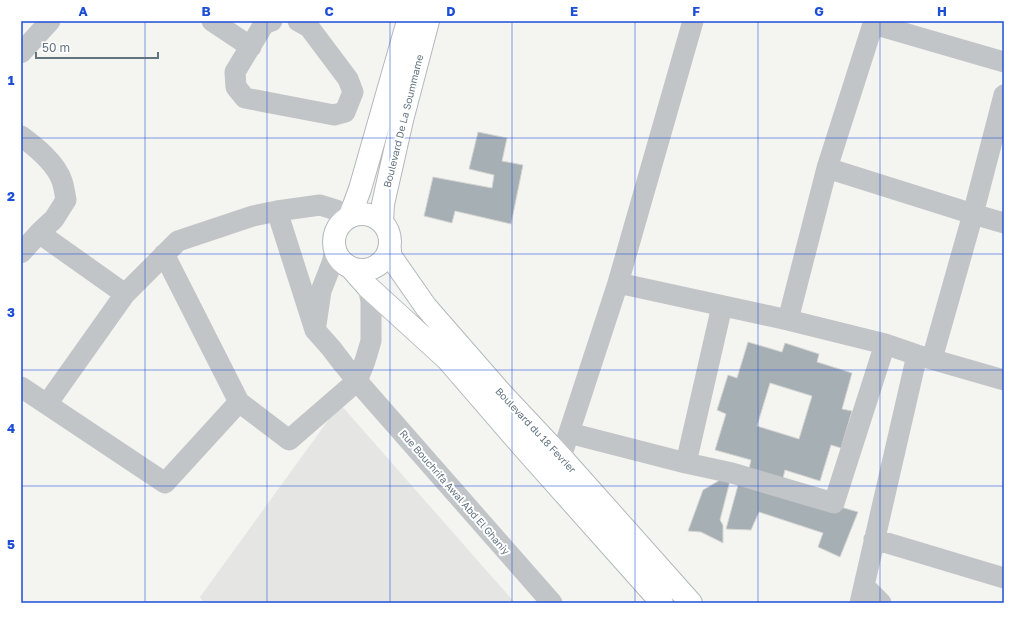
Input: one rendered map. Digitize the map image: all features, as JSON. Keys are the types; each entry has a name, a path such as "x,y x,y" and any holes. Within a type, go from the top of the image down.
{"main road":[{"name":"Boulevard De La Soummame","path":"346,219 362,181 408,21"},
{"name":"Boulevard De La Soummame","path":"382,221 383,204 400,127 428,21"},
{"path":"358,214 375,216 382,221 390,234 391,242 390,250 382,263 368,270 360,271 352,269 344,264 335,250 335,235 338,228 346,219 358,214"},
{"name":"Boulevard du 18 Fevrier","path":"390,250 389,254 426,307 501,393 561,457 691,603"},
{"name":"Boulevard du 18 Fevrier","path":"352,269 368,287 447,359 662,603"}],"street":[{"path":"21,54 50,21"},
{"path":"212,21 251,47"},
{"path":"272,21 264,24 236,72 236,86 245,98 334,115 345,112 353,92 348,79 309,27 298,21"},
{"path":"561,457 618,283 692,21"},
{"path":"788,320 827,168 874,23 1004,62"},
{"path":"882,603 862,594 874,539 924,357 973,214 1004,95"},
{"path":"21,136 40,150 55,168 62,181 66,200 54,219 21,252"},
{"path":"827,168 1004,223"},
{"path":"46,404 125,294 178,241 253,216 320,205 336,210 346,219"},
{"path":"277,211 315,330"},
{"path":"39,233 125,294"},
{"path":"315,330 321,291 332,263 335,250"},
{"path":"164,254 239,402 288,440 357,381 365,362 371,341 371,301 368,287"},
{"path":"618,283 788,320 885,344 1004,380"},
{"path":"686,463 722,306"},
{"name":"Rue Bouchrifa Awal Abd El Ghaniy","path":"315,330 357,381 552,603"},
{"path":"569,433 686,463 732,473 834,503 885,344"},
{"path":"21,387 165,483 239,402"},
{"path":"874,539 1004,578"}],"shaded area":[{"path":"340,404 515,603 204,603 200,597"}],"building":[{"path":"478,132 507,138 502,161 523,165 511,224 455,211 452,223 424,216 433,177 492,188 494,175 469,169"},
{"path":"748,342 782,352 785,343 819,354 817,362 852,373 842,409 852,411 841,448 831,445 820,481 785,470 783,478 749,469 751,460 715,450 726,414 717,410 728,375 737,378","holes":["770,383 812,396 799,439 757,426"]},
{"path":"732,473 720,520 723,525 723,543 701,532 688,531 703,490"},
{"path":"740,478 858,512 840,557 818,547 823,533 759,512 751,530 726,529"}]}
